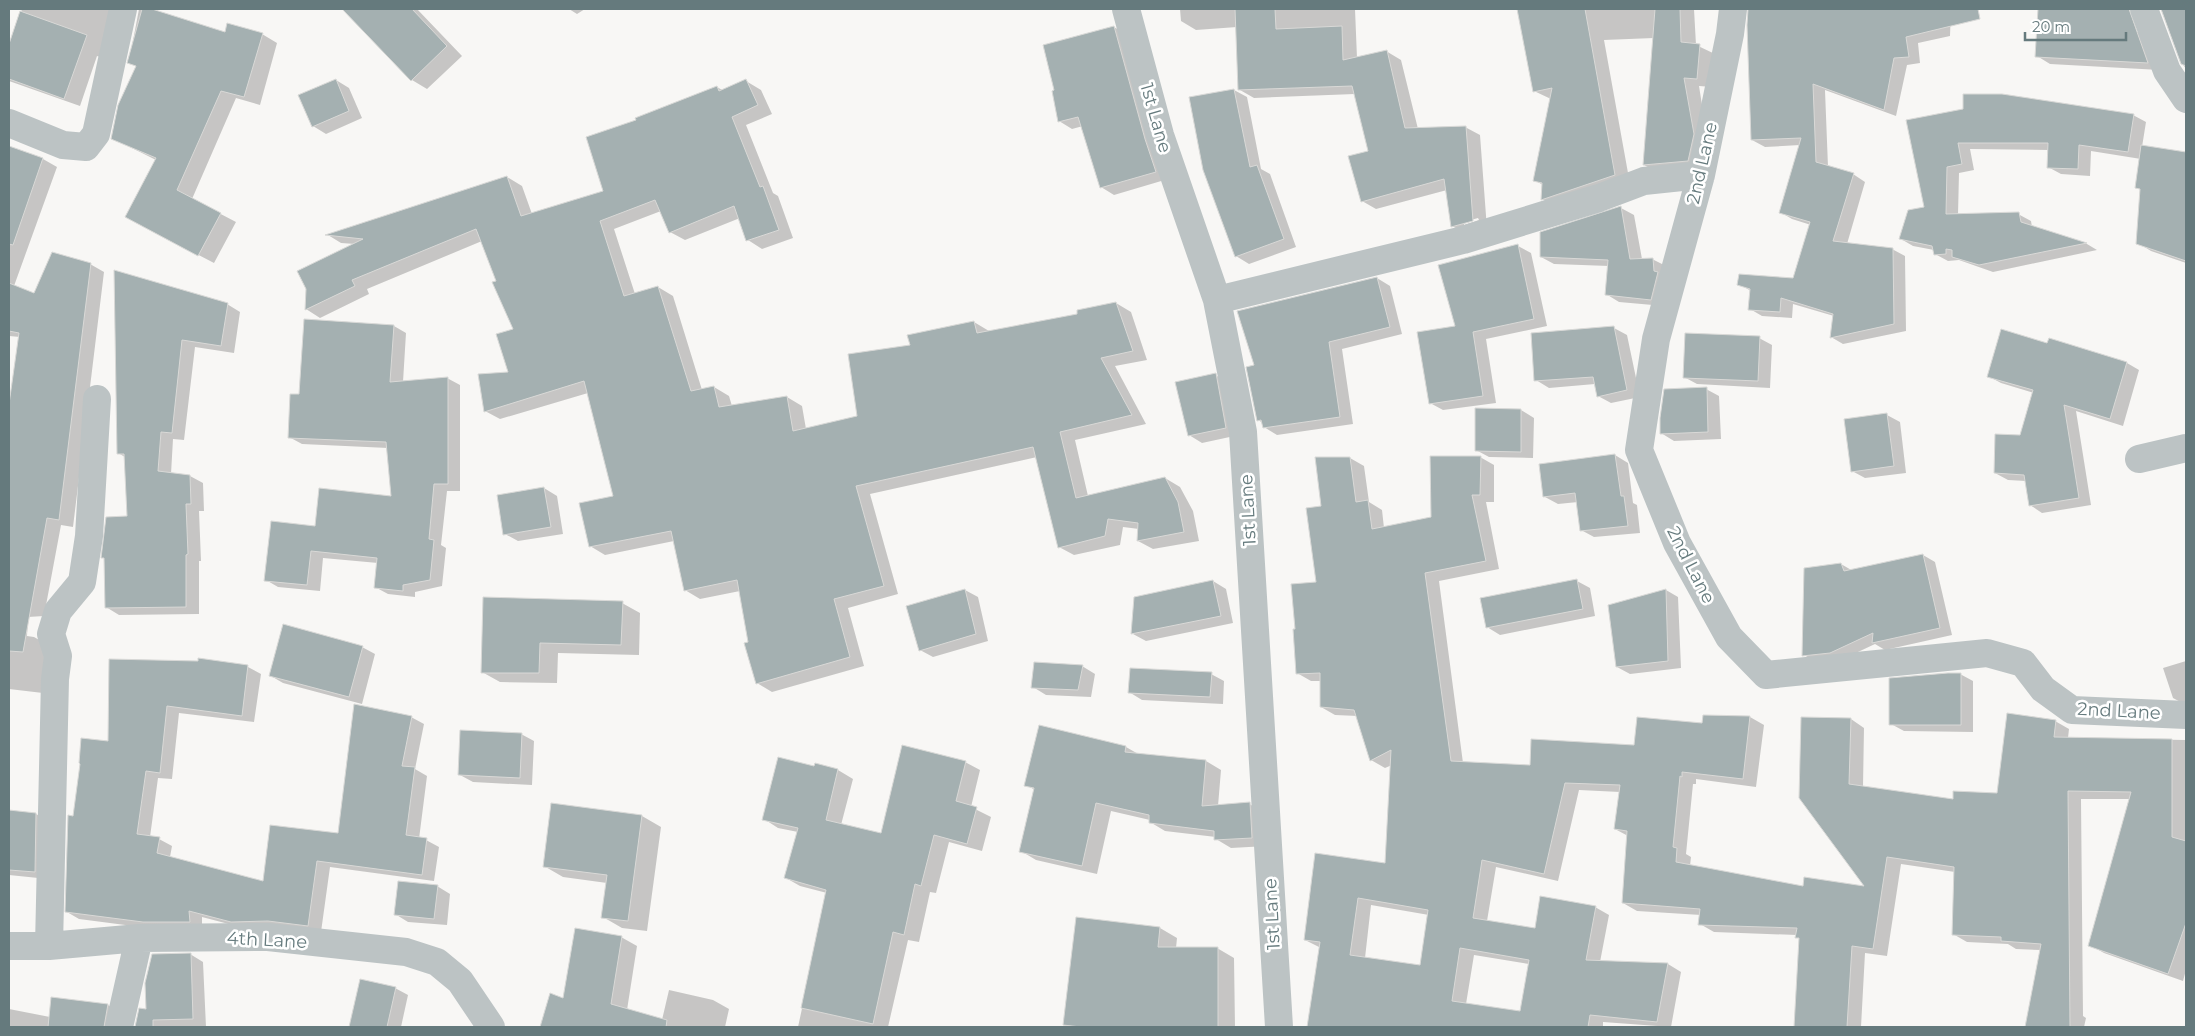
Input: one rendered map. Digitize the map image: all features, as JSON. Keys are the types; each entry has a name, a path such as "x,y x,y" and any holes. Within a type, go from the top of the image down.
{"street":[{"path":"9,123 63,145 86,147 96,134 123,9"},
{"name":"1st Lane","path":"1126,9 1160,135 1217,300 1243,432 1279,1027"},
{"name":"2nd Lane","path":"1733,9 1730,34 1701,175 1656,339 1639,450 1677,543 1729,637 1766,675 1987,653 2023,663 2043,689 2072,710 2186,714"},
{"path":"2144,9 2167,71 2186,99"},
{"path":"1217,300 1463,240 1599,198 1644,181 1701,175"},
{"path":"49,946 55,679 58,656 51,634 58,611 82,582 89,536 97,399"},
{"path":"2139,459 2186,448"},
{"name":"4th Lane","path":"9,946 49,946 139,938 268,937 406,952 438,962 460,981 491,1027"},
{"path":"119,1027 139,938"}],"building":[{"path":"142,9 152,9 225,32 227,23 263,33 244,97 221,91 177,190 221,213 198,256 125,217 156,158 111,139 118,105 136,66 127,63"},
{"path":"342,9 412,9 447,46 411,81"},
{"path":"1235,9 1275,9 1276,29 1342,26 1343,60 1387,50 1405,128 1466,126 1473,221 1451,227 1444,179 1361,202 1348,156 1368,151 1352,86 1238,90"},
{"path":"1517,9 1585,9 1615,175 1541,200 1542,183 1533,181 1552,88 1533,92"},
{"path":"1655,9 1680,9 1681,42 1700,44 1697,79 1684,78 1694,134 1688,161 1643,165"},
{"path":"1748,9 1978,9 1980,19 1906,37 1909,57 1894,58 1884,110 1813,84 1816,162 1854,173 1833,241 1893,248 1894,324 1830,338 1833,314 1781,298 1780,312 1748,310 1750,289 1737,285 1739,274 1793,278 1810,222 1779,213 1801,138 1751,140"},
{"path":"2038,9 2129,9 2148,63 2035,57"},
{"path":"2161,9 2186,9 2186,66 2181,64"},
{"path":"20,11 87,35 64,99 9,79 9,44"},
{"path":"1114,26 1156,172 1100,188 1078,117 1058,122 1052,91 1054,90 1043,45"},
{"path":"336,79 349,111 312,127 298,95"},
{"path":"746,79 758,105 732,117 760,187 763,186 779,230 746,241 734,206 669,233 655,200 600,221 624,296 658,286 691,391 714,386 719,407 787,396 793,431 857,416 848,354 910,345 907,335 974,321 977,333 1077,314 1077,310 1116,302 1133,351 1101,358 1132,415 1060,432 1076,498 1165,477 1178,502 1184,532 1137,541 1138,523 1108,519 1105,536 1058,548 1033,447 856,486 884,586 834,599 850,657 756,684 744,643 748,642 737,580 684,591 671,531 589,547 579,503 613,496 584,381 484,412 478,374 508,372 496,334 513,329 492,282 496,281 476,229 352,280 355,286 305,310 306,289 297,271 363,239 325,235 507,176 521,216 603,191 586,137 636,120 635,118 717,86 719,91"},
{"path":"1234,89 1250,167 1257,165 1284,239 1235,257 1203,170 1189,97"},
{"path":"1963,94 2002,94 2134,114 2128,152 2079,145 2078,169 2047,168 2048,143 1958,143 1962,164 1947,167 1946,214 2019,212 2021,222 2087,243 1979,265 1952,257 1952,250 1946,249 1946,254 1934,255 1932,246 1899,239 1908,210 1924,207 1906,120 1963,109"},
{"path":"2141,145 2186,152 2186,261 2136,244 2140,189 2135,188"},
{"path":"9,146 43,158 13,245 9,244"},
{"path":"1621,206 1630,259 1653,258 1654,271 1658,272 1651,300 1605,295 1608,260 1540,257 1540,232"},
{"path":"1518,244 1534,319 1473,332 1483,396 1429,404 1417,332 1455,326 1438,265"},
{"path":"52,252 91,263 59,520 47,518 23,652 9,651 9,404 19,333 9,331 9,283 34,293"},
{"path":"114,270 228,303 221,346 182,340 172,433 161,432 158,471 190,475 191,504 186,504 188,554 186,555 186,607 105,608 104,558 101,558 106,517 127,516 124,454 117,454"},
{"path":"1377,277 1390,327 1329,342 1340,417 1263,428 1261,420 1257,421 1246,367 1254,365 1237,311"},
{"path":"304,319 394,325 390,382 448,377 448,484 434,484 429,539 434,540 430,580 403,585 403,591 374,588 377,558 311,551 307,585 264,581 271,521 315,526 319,488 391,496 386,442 288,438 290,394 299,394"},
{"path":"1614,326 1627,390 1597,397 1593,377 1534,381 1531,333"},
{"path":"2001,329 2047,343 2049,338 2127,362 2110,419 2064,405 2079,498 2029,506 2024,475 1994,473 1995,434 2020,435 2033,390 1987,377"},
{"path":"1685,333 1760,336 1758,381 1683,378"},
{"path":"1216,373 1226,428 1188,436 1175,382"},
{"path":"1707,387 1708,432 1660,434 1664,389"},
{"path":"1475,408 1521,409 1521,452 1475,451"},
{"path":"1887,413 1894,466 1851,472 1844,419"},
{"path":"1615,454 1621,496 1624,496 1628,526 1580,531 1575,493 1543,497 1539,464"},
{"path":"1430,456 1481,456 1480,495 1472,495 1486,561 1425,573 1451,761 1530,765 1531,739 1634,745 1637,717 1702,723 1703,715 1750,716 1743,779 1682,772 1682,777 1680,776 1673,847 1677,848 1676,862 1803,886 1804,877 1864,886 1799,798 1801,717 1851,718 1849,784 1953,799 1953,791 1997,793 2007,713 2056,720 2054,737 2172,739 2172,837 2186,841 2186,923 2168,974 2088,946 2131,792 2068,791 2070,1027 2025,1027 2041,944 2001,941 2001,937 1952,935 1954,867 1887,857 1873,949 1852,946 1847,1027 1794,1027 1799,938 1795,938 1797,928 1698,925 1700,909 1622,903 1627,831 1614,829 1620,785 1565,783 1544,874 1482,860 1473,918 1535,928 1540,896 1596,906 1586,960 1668,963 1657,1022 1590,1015 1588,1027 1307,1027 1320,942 1304,940 1315,853 1385,863 1391,750 1370,761 1354,710 1320,707 1320,673 1296,674 1291,584 1316,582 1306,508 1321,506 1315,457 1350,457 1356,502 1368,500 1372,529 1431,517","holes":["1358,898 1428,910 1420,965 1350,955","1460,948 1529,960 1520,1011 1452,1001"]},
{"path":"544,487 551,527 503,535 497,495"},
{"path":"1923,554 1940,628 1872,643 1873,633 1830,653 1802,656 1804,568 1841,563 1844,571"},
{"path":"1577,579 1583,609 1486,628 1480,598"},
{"path":"1213,580 1221,616 1131,634 1134,597"},
{"path":"965,589 976,634 919,651 906,606"},
{"path":"1666,589 1668,661 1616,667 1608,605"},
{"path":"483,597 623,601 621,645 540,643 539,673 481,673"},
{"path":"283,624 363,646 349,697 269,676"},
{"path":"198,658 248,665 242,716 167,706 160,773 146,771 137,834 160,837 157,853 263,881 270,825 338,833 354,704 412,716 402,766 415,767 406,835 427,838 422,875 317,861 308,926 268,921 231,922 189,911 190,922 143,922 65,912 68,815 73,816 80,764 81,738 108,741 109,659 198,661"},
{"path":"1034,662 1083,665 1078,690 1031,688"},
{"path":"1130,668 1212,672 1210,697 1128,693"},
{"path":"1961,673 1961,725 1889,725 1889,678"},
{"path":"1039,725 1126,746 1125,752 1206,760 1202,806 1250,802 1252,838 1214,840 1214,831 1149,823 1149,815 1096,803 1082,866 1019,852 1034,788 1024,786"},
{"path":"460,730 522,733 520,778 458,775"},
{"path":"902,745 966,761 956,801 977,807 967,844 934,835 921,886 915,884 904,935 893,932 873,1024 801,1008 826,890 784,878 798,828 762,820 778,757 814,766 815,763 838,769 826,820 881,833"},
{"path":"551,803 642,815 628,921 601,918 607,875 543,867"},
{"path":"9,810 36,813 35,872 9,870"},
{"path":"398,881 438,885 434,919 394,915"},
{"path":"1076,917 1160,927 1158,947 1218,947 1218,1027 1081,1027 1063,1025"},
{"path":"575,928 622,936 611,1004 667,1020 666,1027 540,1027 550,993 563,998"},
{"path":"191,953 193,1019 153,1020 153,1027 135,1027 139,1008 146,1009 145,983 152,954"},
{"path":"360,979 396,987 387,1027 349,1027"},
{"path":"51,997 108,1004 104,1027 48,1027"}]}
